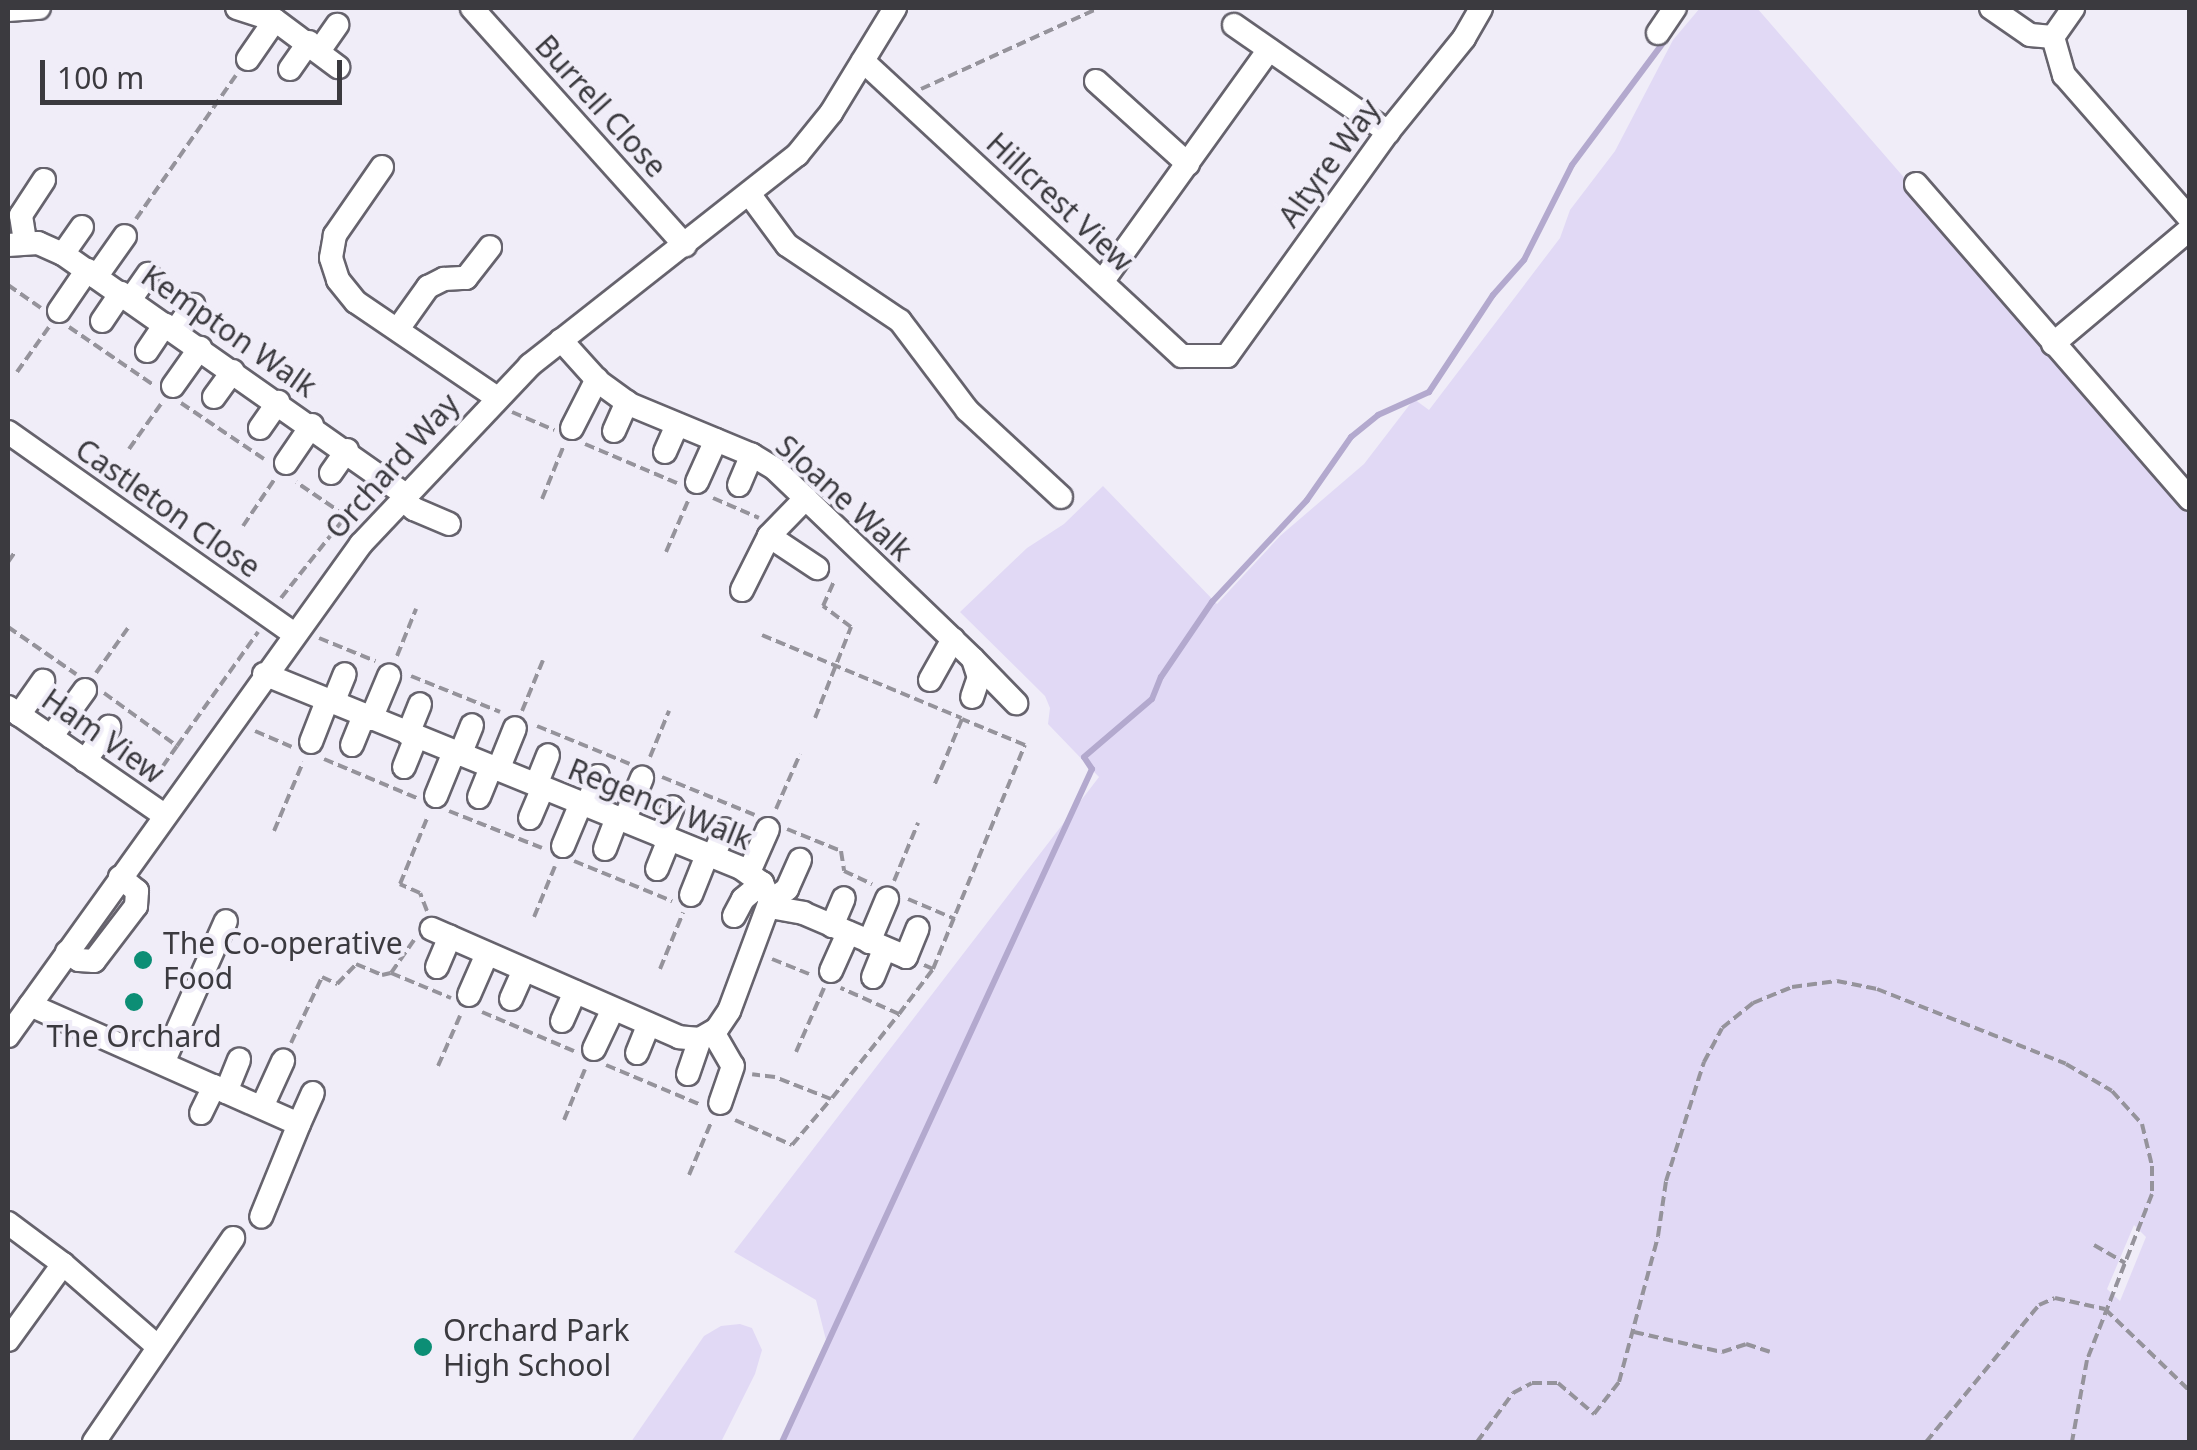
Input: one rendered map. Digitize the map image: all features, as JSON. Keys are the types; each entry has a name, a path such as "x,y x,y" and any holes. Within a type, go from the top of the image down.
{"street":[{"path":"8,10 39,8"},
{"path":"236,8 271,14 338,67"},
{"name":"Burrell Close","path":"472,8 684,245"},
{"name":"Orchard Way","path":"8,1036 264,674 300,633 346,561 404,497 561,340 750,195 809,142 896,8"},
{"name":"Altyre Way","path":"1227,356 1388,132 1464,38 1481,8"},
{"path":"1658,32 1675,8"},
{"path":"1991,8 2030,35 2053,37"},
{"path":"2053,37 2073,8"},
{"path":"248,59 271,14"},
{"path":"290,69 337,25"},
{"path":"1234,26 1388,132"},
{"path":"2053,37 2064,75 2190,220"},
{"path":"1102,282 1269,50"},
{"name":"Hillcrest View","path":"863,61 1182,356 1227,356"},
{"path":"1096,81 1188,164"},
{"path":"382,167 341,224 331,258 345,291 499,402"},
{"path":"16,243 21,214 44,180"},
{"path":"1916,184 2190,499"},
{"path":"750,195 787,244 900,321 967,410 1061,498"},
{"path":"63,254 82,227"},
{"path":"2054,344 2190,229"},
{"path":"60,311 125,236"},
{"name":"Kempton Walk","path":"16,243 63,254 347,450 414,509 450,524"},
{"path":"398,329 428,287 444,279 466,278 490,246"},
{"path":"102,320 148,274"},
{"path":"146,351 193,305"},
{"name":"Sloane Walk","path":"561,340 597,379 627,402 752,454 806,498 1016,704"},
{"path":"173,386 200,348"},
{"path":"214,397 233,371"},
{"path":"578,436 597,379"},
{"path":"260,428 278,402"},
{"path":"614,431 627,402"},
{"path":"665,452 677,424"},
{"path":"290,472 312,426"},
{"name":"Castleton Close","path":"8,432 300,633"},
{"path":"698,491 716,440"},
{"path":"331,473 347,450"},
{"path":"739,485 752,454"},
{"path":"742,590 772,533 806,498"},
{"path":"772,533 817,568"},
{"path":"930,680 953,639"},
{"path":"972,697 980,677 973,658"},
{"path":"352,746 368,717 382,669"},
{"name":"Regency Walk","path":"264,674 710,856 763,891 868,941"},
{"path":"308,749 345,674"},
{"path":"14,711 43,681"},
{"path":"51,737 88,685"},
{"path":"404,767 420,704"},
{"name":"Ham View","path":"14,711 164,815"},
{"path":"434,801 472,725"},
{"path":"85,761 109,726"},
{"path":"479,797 515,728"},
{"path":"530,818 548,755"},
{"path":"561,852 598,776"},
{"path":"605,849 642,778"},
{"path":"658,869 673,807"},
{"path":"688,1074 707,1035 729,1011 753,951 768,828"},
{"path":"688,902 725,829"},
{"path":"734,916 744,900 763,891 786,890 800,860"},
{"path":"844,898 868,941 873,977"},
{"path":"868,941 887,900"},
{"path":"163,1064 226,921"},
{"path":"823,976 868,941 918,928"},
{"path":"437,967 441,933 679,1038 707,1035"},
{"path":"470,1005 488,954"},
{"path":"511,999 524,970"},
{"path":"562,1021 575,992"},
{"path":"30,1005 300,1126"},
{"path":"592,1055 613,1009"},
{"path":"636,1053 649,1024"},
{"path":"707,1035 733,1066 716,1110"},
{"path":"262,1108 285,1057"},
{"path":"201,1114 239,1060"},
{"path":"262,1218 314,1093"},
{"path":"8,1223 63,1264 158,1347"},
{"path":"94,1442 233,1238"},
{"path":"8,1340 63,1264"}],"path":[{"path":"903,97 1099,8"},
{"path":"141,213 248,59"},
{"path":"17,372 42,337"},
{"path":"499,402 568,436 542,499"},
{"path":"129,449 154,414"},
{"path":"578,436 698,491 772,533"},
{"path":"278,602 346,516 290,472"},
{"path":"243,526 268,490"},
{"path":"666,552 698,491"},
{"path":"814,718 851,628 824,606 853,543"},
{"path":"8,562 15,552"},
{"path":"401,647 416,609"},
{"path":"8,626 177,746"},
{"path":"88,685 128,628"},
{"path":"164,815 151,782 258,632"},
{"path":"300,633 382,669"},
{"path":"391,972 792,1144 933,969 1025,745 762,636"},
{"path":"527,698 543,660"},
{"path":"654,748 669,711"},
{"path":"934,786 962,719"},
{"path":"274,831 308,749"},
{"path":"780,800 800,754"},
{"path":"285,1057 322,977 337,984 356,964 382,975 391,972 413,942 428,909 420,893 400,884 434,801"},
{"path":"887,900 918,823"},
{"path":"534,917 561,852"},
{"path":"660,968 688,902"},
{"path":"868,941 933,969"},
{"path":"753,951 823,976 899,1014"},
{"path":"1477,1442 1513,1393 1532,1383 1558,1383 1594,1414 1618,1382 1634,1332 1666,1181 1704,1062 1722,1028 1766,998 1792,987 1836,981 1877,990 2066,1064 2112,1091 2142,1124 2152,1166 2146,1215 2105,1309 2077,1400 2072,1442"},
{"path":"796,1052 817,1004"},
{"path":"438,1066 470,1005"},
{"path":"564,1120 592,1055"},
{"path":"775,1077 832,1099"},
{"path":"688,1175 716,1110"},
{"path":"2094,1245 2125,1262"},
{"path":"1926,1442 2039,1305 2055,1298 2105,1309 2190,1391"},
{"path":"1634,1332 1722,1352 1746,1344 1770,1352"}],"shaded area":[{"path":"1700,8 1757,8 2189,506 2189,1442 782,1442 826,1340 816,1300 734,1252 1099,777 1048,724 1050,708 1045,696 960,612 1027,548 1064,524 1103,486 1217,604 1280,536 1364,464 1414,399 1429,410 1560,238 1570,210 1615,151 1673,40","holes":["2134,1225 2146,1237 2120,1301 2107,1289"]},
{"path":"740,1324 752,1328 762,1350 755,1374 721,1442 631,1442 704,1336 721,1326"}],"waterway":[{"path":"782,1442 1092,769 1084,757 1152,699 1161,677 1212,602 1307,500 1351,437 1378,415 1429,392 1493,295 1524,260 1572,165 1666,39"}],"place":[{"name":"The Co-operative Food","path":"143,960"},
{"name":"The Orchard","path":"134,1002"},
{"name":"Orchard Park High School","path":"423,1347"}]}
